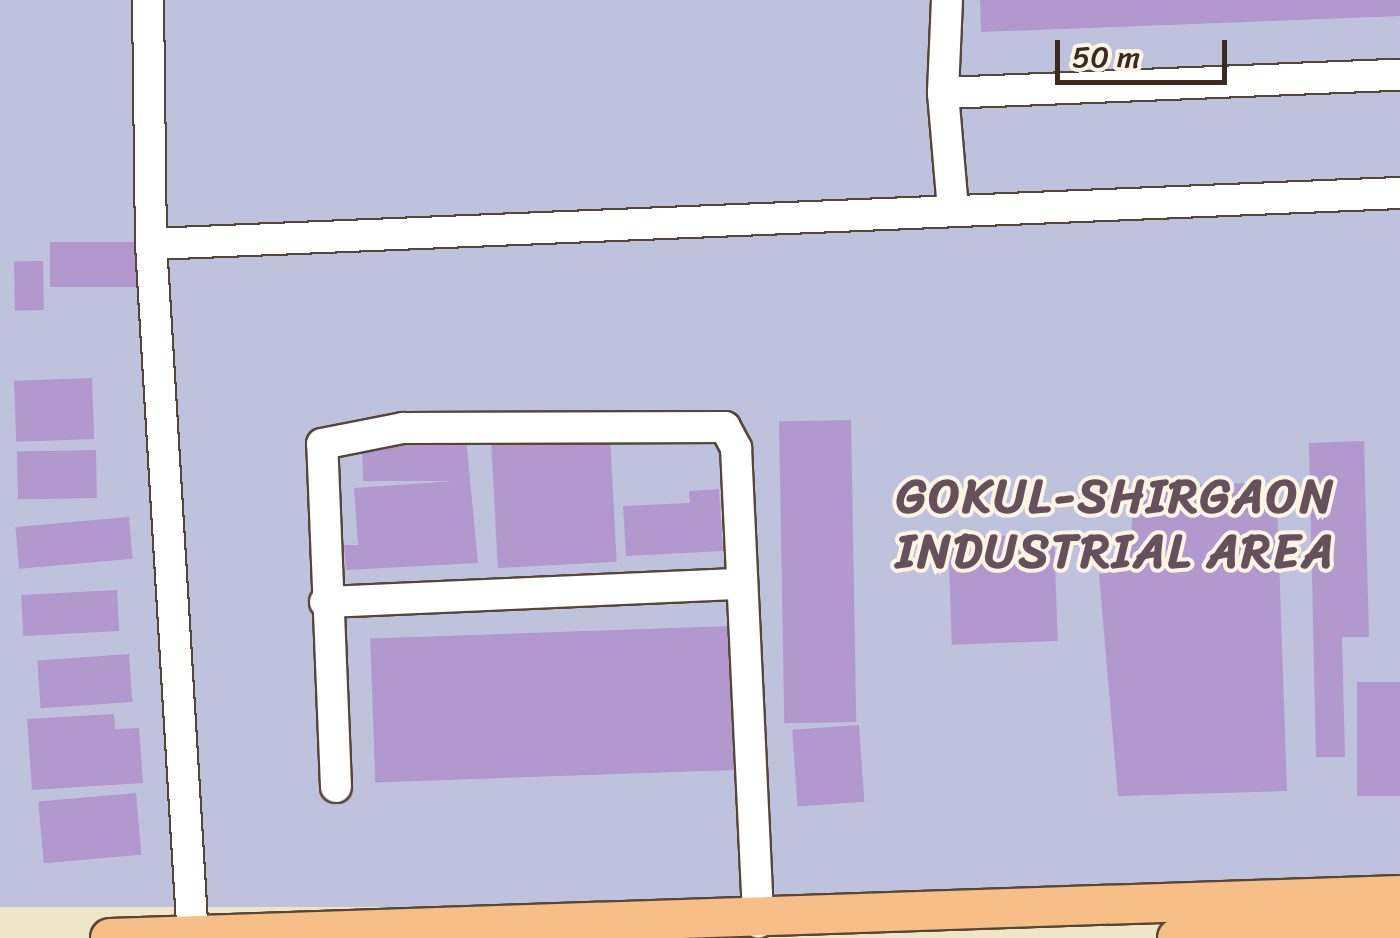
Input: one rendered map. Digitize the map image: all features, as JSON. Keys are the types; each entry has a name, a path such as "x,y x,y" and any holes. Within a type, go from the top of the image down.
{"main road":[{"path":"110,938 579,931 1400,895"},
{"path":"1177,938 1400,930"}],"street":[{"path":"148,0 150,244 193,937"},
{"path":"947,0 943,93 953,210"},
{"path":"943,93 1400,75"},
{"path":"150,244 1400,193"},
{"path":"336,787 325,602 322,444 402,428 725,426 736,448 738,584 758,922"},
{"path":"325,602 738,584"}],"shaded area":[{"path":"0,0 1400,0 1400,907 0,907"}],"building":[{"path":"980,0 1400,0 1400,16 981,32"},
{"path":"50,242 142,242 142,287 50,287"},
{"path":"43,261 44,310 15,310 14,262"},
{"path":"92,378 94,439 16,442 14,381"},
{"path":"851,420 856,722 784,723 779,421"},
{"path":"610,435 617,562 498,568 491,441"},
{"path":"466,438 478,563 346,570 344,545 358,545 354,488 454,481 363,481 362,439"},
{"path":"1364,441 1369,637 1342,637 1345,757 1316,757 1309,443"},
{"path":"96,450 97,498 18,499 17,451"},
{"path":"1254,483 1253,503 1277,500 1287,791 1118,796 1099,574 1129,569 1133,505 1142,506 1145,486"},
{"path":"719,489 723,551 626,556 623,506 690,503 689,491"},
{"path":"129,517 133,559 19,569 15,527"},
{"path":"1054,534 1058,641 952,645 948,538"},
{"path":"117,590 119,631 23,636 21,595"},
{"path":"730,626 735,770 375,782 370,639"},
{"path":"129,654 132,702 41,708 37,660"},
{"path":"1357,682 1400,682 1400,796 1357,796"},
{"path":"114,714 115,729 139,728 143,783 32,790 27,719"},
{"path":"859,725 864,802 798,806 792,730"},
{"path":"136,793 141,855 44,863 38,802"}],"district":[{"name":"GOKUL-SHIRGAON INDUSTRIAL AREA","path":"1116,522"}]}
